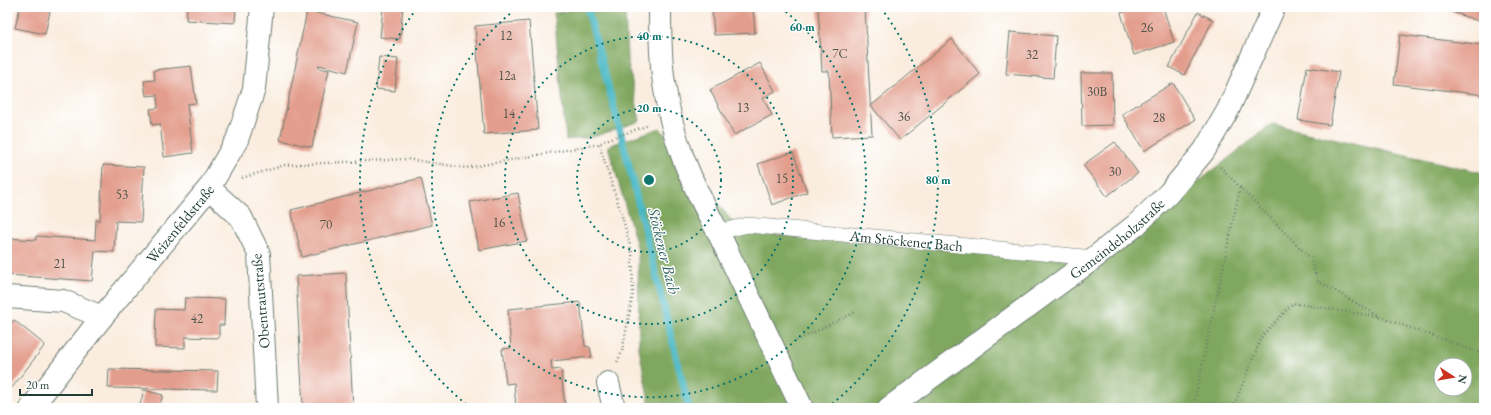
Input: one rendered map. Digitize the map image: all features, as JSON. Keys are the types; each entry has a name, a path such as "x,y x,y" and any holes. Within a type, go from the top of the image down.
{"street":[{"name":"Weizenfeldstraße","path":"31,408 102,317 209,188 237,140 254,89 262,7"},
{"path":"660,7 663,83 670,118 685,166 802,408"},
{"name":"Gemeindeholzstraße","path":"888,408 1094,258 1136,224 1163,198 1204,151 1228,110 1274,7"},
{"name":"Obentrautstraße","path":"209,188 241,217 259,254 267,408"},
{"path":"7,297 63,301 102,317"},
{"path":"608,383 614,408"}],"lane":[{"name":"Am Stöckener Bach","path":"718,232 748,226 1094,258"}],"path":[{"path":"209,188 285,165 407,158 466,168 599,144 606,140 646,126"},
{"path":"599,144 632,253 633,294 622,352 608,383"},
{"path":"1204,151 1310,258 1318,281 1380,317"},
{"path":"1193,408 1240,188"},
{"path":"1233,408 1262,336 1293,303 1380,317 1484,354"},
{"path":"775,351 855,312"}],"green space":[{"path":"569,7 625,7 627,58 640,121 593,137 566,140 554,13 569,11"},
{"path":"1272,124 1484,173 1484,408 650,408 639,348 638,250 608,146 660,128 740,232 1106,262 1184,193"}],"building":[{"path":"20,7 51,7 45,34 15,28"},
{"path":"187,7 236,7 235,23 186,20"},
{"path":"383,7 403,7 400,39 380,37"},
{"path":"712,7 753,7 755,33 714,35"},
{"path":"818,7 865,7 872,135 832,137 829,71 822,71"},
{"path":"1139,7 1163,7 1174,42 1134,55 1121,13"},
{"path":"1438,7 1484,7 1484,23"},
{"path":"307,11 358,22 347,72 319,65 319,68 329,70 312,147 280,140"},
{"path":"1198,12 1213,20 1184,75 1169,67"},
{"path":"529,21 538,130 484,134 475,26"},
{"path":"1010,32 1056,36 1053,78 1006,74"},
{"path":"1400,35 1484,45 1484,95 1394,84"},
{"path":"952,39 980,74 900,140 871,106"},
{"path":"379,57 398,59 395,91 376,89"},
{"path":"760,63 775,91 763,98 772,115 734,135 710,90"},
{"path":"191,66 196,103 187,104 193,153 164,157 160,124 152,125 150,109 158,108 157,95 146,96 144,81 155,80 154,70"},
{"path":"1307,67 1339,72 1330,125 1298,120"},
{"path":"1081,73 1112,73 1113,125 1082,126"},
{"path":"1173,83 1195,120 1144,151 1122,114"},
{"path":"1115,142 1138,173 1107,196 1083,165"},
{"path":"793,152 807,192 772,205 758,164"},
{"path":"103,165 144,167 141,222 116,221 114,252 95,251 92,281 7,275 7,238 36,240 36,236 95,240 96,220 100,220"},
{"path":"421,178 432,225 302,257 291,210"},
{"path":"518,193 527,241 479,250 470,202"},
{"path":"346,273 353,408 303,408 296,276"},
{"path":"185,298 225,299 224,325 219,325 219,338 185,337 185,348 155,347 156,309 184,310"},
{"path":"580,302 585,346 590,347 592,357 551,361 552,370 561,369 565,408 516,408 514,383 506,384 502,349 511,348 508,309"},
{"path":"14,320 45,345 7,394 7,324 9,326"},
{"path":"109,369 218,371 217,390 108,388"},
{"path":"144,390 163,395 159,408 139,408"}],"waterway":[{"name":"Stöckener Bach","path":"587,7 621,134 689,408"}]}
